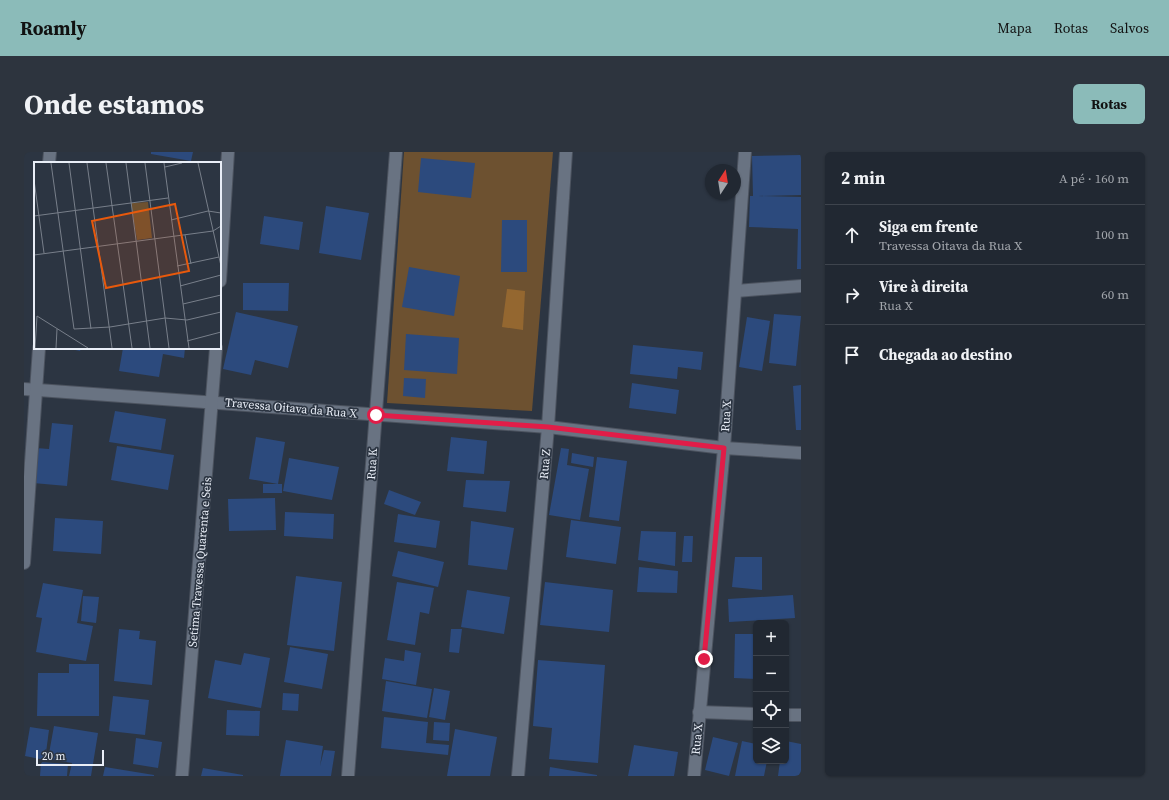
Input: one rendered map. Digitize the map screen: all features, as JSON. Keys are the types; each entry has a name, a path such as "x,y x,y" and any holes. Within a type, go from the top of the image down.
{"street":[{"path":"49,162 50,152"},
{"path":"221,265 228,152"},
{"name":"Rua K","path":"348,776 396,152"},
{"name":"Rua Z","path":"518,776 548,427 566,152"},
{"name":"Rua X","path":"694,776 724,448 745,152"},
{"path":"736,291 801,286"},
{"path":"24,563 39,349"},
{"name":"Setima Travessa Quarenta e Seis","path":"182,776 213,402 216,349"},
{"name":"Travessa Oitava da Rua X","path":"24,388 548,427 724,448 801,452"},
{"path":"699,712 753,714"},
{"path":"789,715 801,716"}],"shaded area":[{"path":"404,152 553,152 532,411 387,403"},
{"path":"507,289 525,291 523,330 502,327"}],"building":[{"path":"151,152 193,152 191,161 151,154"},
{"path":"801,155 801,195 758,196 801,197 801,269 797,269 798,229 749,227 750,196 753,196 752,156"},
{"path":"421,158 475,163 471,198 418,192"},
{"path":"326,206 369,213 361,260 319,253"},
{"path":"264,216 303,222 299,250 260,244"},
{"path":"502,220 527,220 527,272 501,272"},
{"path":"409,267 460,276 454,316 402,307"},
{"path":"243,283 289,283 288,311 243,310"},
{"path":"236,312 298,326 288,368 255,360 251,375 223,369"},
{"path":"774,314 801,316 796,366 769,363"},
{"path":"747,317 770,321 762,371 739,367"},
{"path":"406,334 459,338 457,374 404,370"},
{"path":"633,345 703,352 701,370 678,367 677,379 630,374"},
{"path":"123,349 185,349 184,358 163,354 159,377 119,371"},
{"path":"404,378 426,379 425,398 403,396"},
{"path":"632,383 679,390 676,414 629,408"},
{"path":"801,385 801,430 796,430 793,386"},
{"path":"115,411 166,419 161,450 109,442"},
{"path":"52,423 73,425 67,486 33,483 36,448 49,449"},
{"path":"256,437 285,442 278,484 249,479"},
{"path":"451,437 487,441 484,474 447,471"},
{"path":"117,446 174,455 168,490 111,480"},
{"path":"561,448 569,449 567,465 589,469 580,520 549,515"},
{"path":"572,453 594,457 593,467 571,463"},
{"path":"597,457 627,461 619,521 589,517"},
{"path":"289,458 339,467 332,500 283,491"},
{"path":"466,480 510,481 506,512 463,507"},
{"path":"263,484 282,484 282,493 263,493"},
{"path":"389,490 421,502 415,515 384,504"},
{"path":"275,498 276,530 229,531 228,499"},
{"path":"285,512 334,514 333,539 284,536"},
{"path":"398,514 440,521 436,548 394,542"},
{"path":"55,518 103,521 101,554 53,551"},
{"path":"571,520 621,527 616,564 566,557"},
{"path":"471,521 514,528 507,570 468,565"},
{"path":"641,531 676,532 675,566 638,560"},
{"path":"684,536 693,536 692,562 682,562"},
{"path":"398,551 444,562 438,587 392,576"},
{"path":"735,557 762,557 762,590 732,587"},
{"path":"639,567 678,571 677,593 637,592"},
{"path":"296,576 342,582 334,651 287,645"},
{"path":"397,582 434,588 429,614 420,612 415,645 387,640"},
{"path":"545,582 613,590 609,632 540,625"},
{"path":"43,583 83,590 77,623 93,626 86,661 36,652 42,618 36,617"},
{"path":"467,590 510,597 504,634 461,627"},
{"path":"793,595 795,618 729,622 728,599"},
{"path":"83,596 99,597 96,623 81,621"},
{"path":"119,629 140,631 139,639 156,641 152,685 114,681"},
{"path":"451,629 462,629 459,653 449,652"},
{"path":"735,634 753,634 753,679 734,678"},
{"path":"290,647 328,654 322,689 284,682"},
{"path":"405,650 421,653 416,685 382,679 385,658 404,661"},
{"path":"244,653 270,658 261,708 208,698 215,660 241,665"},
{"path":"538,660 605,665 598,763 549,759 552,728 533,726"},
{"path":"69,664 99,664 99,716 37,716 38,673 69,673"},
{"path":"386,681 432,689 427,718 382,711"},
{"path":"434,688 450,691 445,720 429,717"},
{"path":"283,693 299,694 298,711 282,710"},
{"path":"113,696 149,700 145,735 109,731"},
{"path":"227,710 260,711 259,736 226,735"},
{"path":"384,717 428,722 426,743 449,745 448,755 381,748"},
{"path":"434,722 450,723 449,741 433,740"},
{"path":"54,726 98,733 91,776 69,776 72,763 48,759"},
{"path":"30,727 49,730 45,760 25,756"},
{"path":"455,729 497,737 490,776 447,776"},
{"path":"713,737 738,743 729,776 705,770"},
{"path":"136,738 162,742 158,768 133,764"},
{"path":"286,740 323,746 320,766 324,750 335,751 331,776 280,776"},
{"path":"742,741 753,743 753,764 766,764 764,776 735,776"},
{"path":"789,742 801,744 801,776 778,776 780,764 789,764"},
{"path":"634,745 678,752 674,776 628,776"},
{"path":"41,762 68,764 67,776 40,776"},
{"path":"105,767 154,775 154,776 103,776"},
{"path":"550,767 597,775 597,776 549,776"},
{"path":"203,768 243,775 243,776 201,776"}],"route":[{"path":"376,415 548,427 724,448 704,659"}]}
